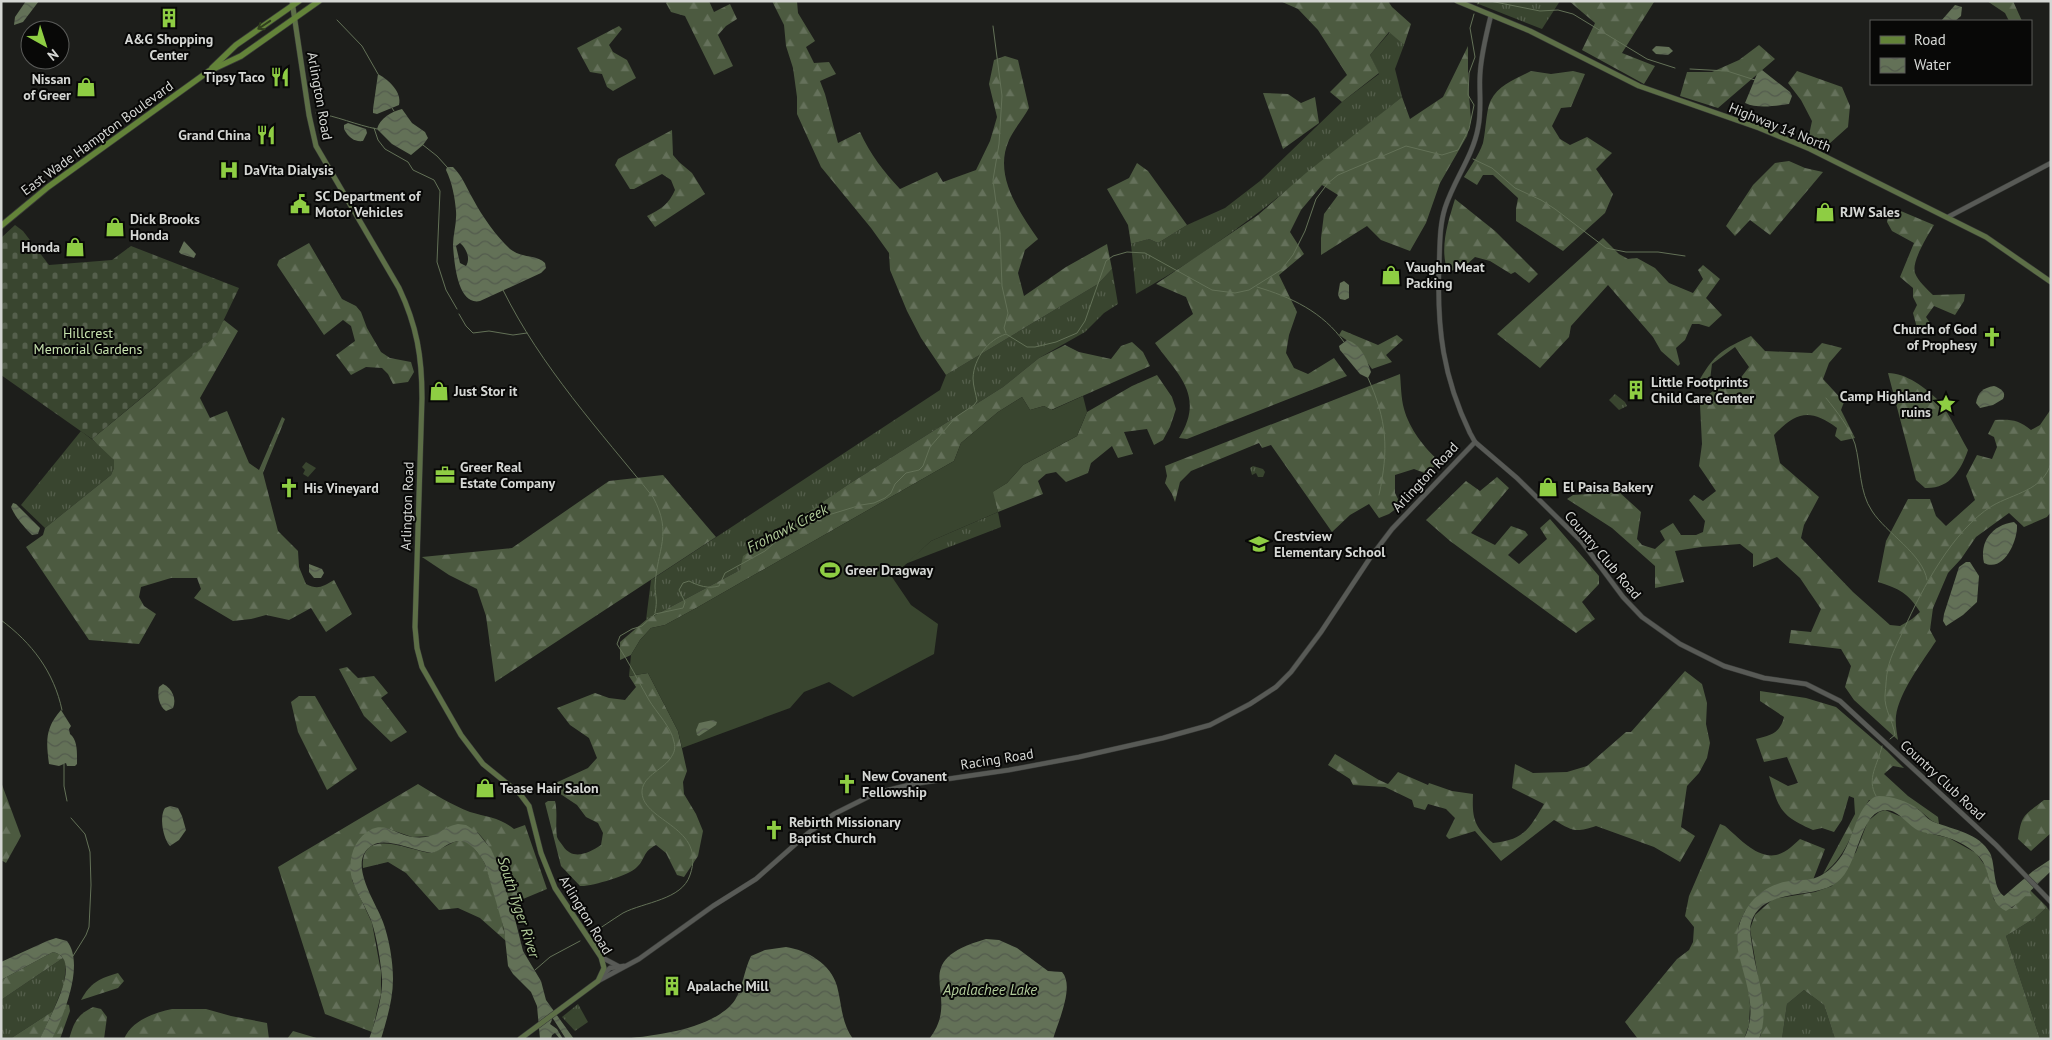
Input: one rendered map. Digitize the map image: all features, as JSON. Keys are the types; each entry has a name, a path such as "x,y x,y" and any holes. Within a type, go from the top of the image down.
{"main road":[{"name":"East Wade Hampton Boulevard","path":"1,226 48,187 209,71 236,45 292,4 299,1"},
{"name":"East Wade Hampton Boulevard","path":"209,71 241,56 319,1"},
{"name":"Highway 14 North","path":"1457,1 1530,31 1639,86 1759,128 1810,149 1986,237 2051,282"},
{"name":"Arlington Road","path":"292,4 309,115 316,146 399,288 409,310 419,344 422,398 415,627 419,658 429,682 472,750 483,764 520,794 526,802 533,816 546,867 555,888 601,957 605,970 599,979"},
{"path":"520,1039 599,979"}],"street":[{"name":"Country Club Road","path":"1491,15 1480,67 1478,127 1473,147 1453,185 1444,211 1439,251 1438,312 1442,352 1457,402 1475,442 1517,478 1562,521 1582,542 1626,601 1642,617 1680,644 1724,666 1764,678 1806,684 1840,701 1906,760 2020,869 2051,902"},
{"path":"1948,217 2051,163"},
{"name":"Arlington Road","path":"1306,652 1392,529 1475,442"},
{"name":"Racing Road","path":"599,979 628,965 661,944 713,906 756,879 806,834 852,804 893,788 1079,757 1163,738 1210,724 1228,717 1264,696 1291,672 1306,652"},
{"path":"601,957 619,966"},
{"name":"Racing Road","path":"605,970 628,965"},
{"name":"Racing Road","path":"605,970 614,972"}],"green space":[{"path":"668,1 709,1 714,12 730,4 737,19 726,26 718,35 733,66 714,75 685,16 671,12 666,3"},
{"path":"772,1 797,1 798,13 815,41 806,47 814,63 829,62 836,74 820,81 838,143 860,132 868,148 900,189 937,172 943,182 976,170 990,141 997,117 989,84 994,60 1005,56 1018,60 1029,108 1009,140 1005,153 1004,167 1010,193 1038,239 1025,250 1018,273 1024,296 1066,267 1107,244 1112,269 1098,284 946,375 921,338 907,311 890,270 889,253 821,167 797,114 793,68 786,46 784,25"},
{"path":"1280,1 1388,1 1411,24 1404,45 1389,32 1370,55 1379,73 1342,102 1330,92 1347,75 1318,30 1298,9"},
{"path":"1471,1 1560,1 1542,29"},
{"path":"1569,1 1654,2 1622,53 1655,66 1644,84 1582,50 1595,23"},
{"path":"1987,1 2013,1 2022,20 2008,20 2005,13"},
{"path":"619,26 622,29 609,45 613,52 627,60 636,78 613,91 607,87 602,74 590,72 577,48"},
{"path":"1390,32 1404,45 1395,69 1402,97 1240,226 1172,273 1136,294 1131,244 1149,239 1158,243 1187,225 1225,208 1260,181 1342,102 1379,74 1370,55"},
{"path":"1759,45 1775,59 1718,108 1680,96 1687,72 1712,72 1739,60"},
{"path":"1468,46 1471,120 1467,136 1440,183 1426,223 1410,251 1381,240 1367,226 1321,255 1324,214 1338,195 1322,185 1301,210 1290,232 1304,254 1279,275 1297,312 1289,335 1286,353 1294,368 1308,374 1334,358 1347,376 1187,439 1179,438 1190,410 1189,398 1180,376 1155,343 1193,314 1186,297 1156,284 1258,215 1306,173 1402,97 1410,119 1443,97"},
{"path":"1531,71 1551,74 1573,71 1585,74 1571,107 1561,108 1552,126 1560,139 1570,145 1587,137 1612,153 1596,169 1613,194 1605,213 1563,251 1516,221 1518,198 1493,175 1483,175 1477,185 1464,177 1483,143 1488,109 1494,95 1508,82"},
{"path":"1797,71 1842,87 1850,106 1848,127 1829,144 1809,135 1812,121 1801,100 1788,83"},
{"path":"1263,93 1288,94 1301,103 1315,97 1319,123 1283,149"},
{"path":"672,130 673,155 692,173 705,194 655,227 647,216 670,199 675,190 671,180 662,174 634,189 630,189 615,165 618,159"},
{"path":"1789,161 1805,168 1823,172 1770,235 1750,220 1735,236 1726,226 1753,185 1775,163"},
{"path":"1137,163 1148,171 1187,225 1158,243 1149,239 1131,244 1128,225 1107,189 1129,178"},
{"path":"1455,199 1495,231 1538,274 1529,283 1515,272 1511,274 1490,261 1475,257 1465,266 1448,272 1445,263 1444,245 1447,226"},
{"path":"1896,209 1934,225 1915,262 1915,273 1920,282 1933,295 1965,294 1964,301 1955,315 1934,306 1926,317 1932,326 1929,333 1917,328 1913,313 1917,305 1913,297 1913,288 1900,277 1914,243 1892,231 1887,222 1889,213"},
{"name":"Hillcrest Memorial Gardens","path":"15,225 23,231 49,265 112,260 131,246 239,288 216,336 92,439 1,375 1,238"},
{"path":"1603,238 1619,254 1628,259 1637,258 1655,268 1669,283 1693,293 1703,279 1698,270 1703,265 1720,279 1706,298 1722,315 1709,327 1692,324 1685,340 1676,348 1680,364 1678,366 1661,351 1653,337 1608,285 1571,326 1569,337 1540,368 1497,334"},
{"path":"309,243 342,299 356,306 361,312 367,328 381,352 390,358 411,362 414,372 408,382 393,384 388,374 382,368 366,367 351,375 336,355 355,341 351,326 343,320 324,335 277,265 279,260"},
{"path":"1112,269 1118,304 1104,313 1085,332 1039,358 1003,387 849,484 744,556 740,570 646,620 651,580 940,390 946,375 1098,284"},
{"path":"224,320 238,331 200,398 210,418 227,411 249,463 259,470 282,417 285,419 263,473 278,531 298,551 299,567 306,584 320,587 334,580 352,614 326,632 311,608 289,620 266,615 233,621 194,598 201,589 197,578 171,578 141,587 139,597 144,606 156,614 139,644 89,640 26,547 43,535 45,528 111,475 114,468 114,460 92,439 155,387"},
{"path":"1342,330 1378,345 1397,335 1403,340 1386,355 1392,362 1372,369 1355,346 1339,335"},
{"path":"1751,336 1765,351 1812,353 1822,343 1842,348 1829,363 1823,379 1844,402 1841,410 1855,438 1841,441 1835,436 1837,428 1819,417 1811,415 1796,417 1774,435 1780,463 1819,497 1804,525 1801,538 1853,592 1890,625 1900,626 1920,612 1903,592 1878,582 1886,541 1908,499 1930,499 1936,516 1946,526 1975,500 1966,476 1977,455 1992,459 1997,447 1994,437 1988,434 1995,420 2014,421 2023,424 2031,430 2040,425 2051,409 2051,512 2047,517 2024,527 2009,513 1976,537 1961,559 1948,573 1933,608 1930,630 1936,641 1912,677 1898,707 1896,722 1898,740 1854,700 1845,687 1851,666 1841,649 1789,643 1791,630 1811,632 1821,609 1800,578 1777,557 1753,567 1753,554 1740,544 1675,551 1684,582 1655,588 1655,566 1612,528 1567,499 1573,495 1619,492 1641,512 1637,539 1642,545 1655,549 1665,540 1660,531 1673,523 1681,535 1696,535 1703,532 1705,521 1689,500 1694,495 1703,501 1716,491 1699,466 1702,444 1700,405 1704,398 1713,391 1739,380 1749,367 1735,347 1712,364 1710,380 1704,384 1700,379 1721,352"},
{"path":"1132,342 1143,352 1150,366 1051,410 1044,406 1030,410 1022,397 998,412 961,443 954,461 698,607 665,625 651,628 640,640 631,655 620,660 620,642 646,620 740,570 743,556 849,484 1003,387 1039,358 1065,345 1079,352 1111,359 1121,346"},
{"path":"1888,373 1909,378 1922,386 1938,400 1950,417 1968,450 1962,465 1948,482 1925,488 1916,480"},
{"path":"1400,374 1406,416 1423,444 1439,461 1427,474 1414,469 1395,475 1395,493 1401,505 1389,514 1379,518 1369,504 1350,515 1332,532 1271,445 1262,448 1259,443 1191,471 1180,482 1175,502 1165,483 1167,476 1165,466"},
{"path":"1157,375 1172,397 1176,409 1163,440 1154,445 1147,429 1124,432 1133,454 1118,458 1112,446 1091,463 1088,473 1066,482 1056,472 1046,474 1038,481 1043,494 998,512 992,492 1007,483 1023,465 1077,436 1087,412 1132,386"},
{"path":"1615,394 1627,406 1619,410 1609,400"},
{"name":"Greer Dragway","path":"1083,396 1087,412 1077,436 1023,465 1007,483 993,492 998,512 931,541 892,577 911,605 938,624 934,654 853,697 829,682 804,692 790,708 682,748 678,731 648,673 629,676 631,655 640,640 651,628 665,625 698,607 954,461 961,443 998,412 1022,397 1030,410 1044,406 1052,410"},
{"path":"81,431 107,451 114,460 114,468 111,475 45,528 21,505"},
{"path":"306,462 316,468 308,477 303,474 305,470 302,467"},
{"path":"1253,466 1263,469 1265,472 1263,477 1258,477 1256,473 1252,475 1250,468"},
{"path":"663,475 716,537 495,682 486,616 477,589 449,575 422,557 512,548 609,481"},
{"path":"1497,477 1509,488 1471,533 1495,545 1511,526 1525,531 1528,535 1508,555 1519,564 1547,539 1540,528 1550,519 1599,576 1599,584 1582,602 1595,619 1576,633 1450,541 1426,520 1466,481 1480,491"},
{"path":"998,512 1001,527 905,564 931,541"},
{"path":"347,667 358,678 374,676 388,693 381,698 407,732 391,742 364,716 339,669"},
{"path":"1685,671 1702,684 1707,703 1706,724 1710,743 1707,758 1699,773 1687,786 1681,827 1695,836 1680,862 1654,847 1596,826 1583,830 1574,830 1554,820 1501,861 1475,831 1449,839 1446,836 1455,818 1446,809 1428,804 1425,810 1414,807 1412,800 1385,787 1353,785 1350,779 1328,765 1335,754 1388,784 1398,772 1428,785 1429,783 1452,791 1473,794 1475,821 1482,832 1493,843 1512,839 1525,832 1544,804 1512,788 1515,764 1533,773 1567,772 1587,766 1626,732 1631,732"},
{"path":"648,673 678,731 687,771 683,782 684,794 696,814 703,831 698,856 684,877 677,875 666,853 656,845 648,850 639,865 632,871 601,883 580,886 561,866 545,803 555,801 557,837 567,851 581,854 591,851 601,845 603,833 598,823 586,817 577,805 559,793 549,793 546,791 549,786 588,768 597,758 589,738 570,725 557,708 595,693 609,698 625,700 636,687 629,676"},
{"path":"1760,691 1806,698 1836,707 1904,768 1893,766 1884,774 1908,796 1938,817 1939,824 1932,821 1918,809 1869,800 1845,848 1832,866 1823,874 1855,814 1854,798 1849,796 1842,820 1834,832 1822,828 1813,830 1788,816 1779,804 1769,776 1788,786 1798,783 1787,757 1764,762 1756,739 1774,733 1780,727 1784,717 1760,701"},
{"path":"299,696 315,696 357,769 327,790 298,732 291,702"},
{"path":"1,782 21,836 6,863 1,860"},
{"path":"418,784 457,806 470,812 499,820 514,829 525,825 547,889 511,904 494,857 477,832 442,831 435,836 412,837 386,828 373,829 352,880 372,923 381,972 381,994 372,1032 325,1014 278,867"},
{"path":"2044,800 2051,800 2051,833 2031,851 2018,839 2021,824 2025,816"},
{"path":"1885,810 1902,817 1920,831 1949,838 1976,853 1986,867 1994,900 2012,908 2030,890 2047,907 2035,918 2006,936 2040,1039 1835,1039 1824,1005 1804,990 1787,1004 1782,1039 1759,1039 1761,1034 1758,977 1750,929 1755,915 1773,899 1815,892 1832,886 1856,852 1868,821 1879,812"},
{"path":"1720,824 1725,826 1748,846 1762,854 1780,854 1800,839 1825,849 1813,880 1791,881 1745,911 1739,924 1737,940 1749,990 1750,1006 1749,1025 1744,1039 1638,1039 1625,1022 1677,959 1689,950 1693,942 1694,927 1685,916 1689,896"},
{"path":"462,840 471,845 485,864 500,911 506,941 480,918 458,908 439,910 406,873 388,862 363,868 364,855 369,847 378,844 400,846 432,853"},
{"path":"2047,907 2051,913 2051,1039 2040,1039 2006,936 2035,918"},
{"path":"53,952 63,958 1,1000 1,980"},
{"path":"63,958 66,964 64,984 53,1011 10,1039 1,1039 1,1000"},
{"path":"118,973 124,981 118,988 81,1000 88,989 96,982"},
{"path":"1804,990 1824,1005 1835,1039 1782,1039 1787,1004"},
{"path":"65,1004 69,1005 70,1011 60,1039 52,1039"},
{"path":"578,1004 588,1022 575,1031 562,1017"},
{"path":"93,1007 101,1009 107,1017 104,1039 69,1039 77,1020 83,1013"},
{"path":"172,1009 206,1009 267,1023 269,1039 124,1039 132,1027 144,1018"},
{"path":"53,1011 40,1039 10,1039"},
{"path":"293,1031 320,1039 287,1039"}],"water":[{"path":"26,1 39,1 25,20 20,20 20,23 14,25 15,17"},
{"path":"1955,5 1962,7 1961,16 1956,20 1942,20"},
{"path":"1656,46 1669,47 1673,51 1668,55 1656,54 1652,50"},
{"path":"1762,70 1790,92 1792,96 1789,104 1761,106 1745,103 1757,74"},
{"path":"378,74 397,91 399,105 377,114 373,113 373,109"},
{"path":"402,109 412,123 425,132 428,138 411,155 392,144 377,129 386,116"},
{"path":"348,123 366,129 367,133 363,141 354,140 347,134 344,125"},
{"path":"447,167 453,167 462,178 485,219 510,249 520,254 538,258 545,263 546,268 541,273 480,301 472,301 466,296 458,280 454,261 453,245 456,206 452,185 446,170","holes":["460,243 468,257 466,266 460,263 456,246"]},
{"path":"184,241 196,254 194,258 179,252"},
{"path":"1344,281 1349,285 1349,298 1345,300 1340,299 1338,295 1340,283"},
{"path":"1347,340 1360,349 1365,358 1371,372 1368,378 1360,374 1340,350 1339,346"},
{"path":"1994,386 2001,389 2004,394 2003,399 1993,405 1980,408 1976,403 1978,396 1984,389"},
{"path":"13,503 40,528 38,534 32,535 20,522 11,507"},
{"path":"2014,522 2017,525 2017,531 2008,553 1998,563 1991,565 1984,563 1983,548 1989,536 1999,527"},
{"path":"1966,562 1970,562 1979,576 1977,602 1963,615 1946,626 1943,621 1944,614 1959,567"},
{"path":"309,564 322,569 324,573 321,578 314,578 309,572"},
{"path":"163,684 171,691 174,698 173,708 166,711 160,704 158,697 159,687"},
{"path":"61,710 71,726 69,729 70,734 76,743 77,764 75,766 67,766 66,763 59,766 49,764 47,748 49,729"},
{"path":"713,720 717,722 716,725 699,736 697,735 696,730 699,723"},
{"path":"1876,796 1887,796 1904,801 1915,807 1932,821 1965,833 1979,841 1990,853 1996,882 2004,896 2033,871 2051,859 2051,871 2018,903 2006,911 1995,901 1985,865 1973,851 1952,839 1920,831 1890,810 1878,812 1866,826 1853,859 1841,879 1823,889 1775,899 1765,904 1756,912 1750,931 1762,992 1764,1016 1759,1039 1744,1039 1750,1017 1750,1006 1749,994 1738,950 1737,939 1741,919 1752,901 1768,888 1786,882 1814,878 1828,871 1842,855 1863,809"},
{"path":"170,806 178,808 186,830 179,840 170,846 165,838 162,816 165,808"},
{"path":"458,824 466,825 477,832 491,849 498,864 514,915 523,951 541,981 546,1000 574,1039 566,1039 550,1014 552,1020 550,1024 557,1029 563,1039 560,1039 555,1033 551,1039 540,1039 537,1006 531,992 513,974 508,966 504,929 485,864 472,847 459,841 432,853 393,843 379,843 373,845 365,852 362,861 362,871 385,928 389,942 393,979 391,1002 381,1039 369,1039 380,1001 381,973 372,923 351,875 350,867 353,852 360,838 372,829 382,827 407,836 427,837"},
{"path":"56,938 67,941 72,951 74,963 71,990 52,1039 40,1039 61,992 65,978 66,966 62,957 53,952 1,980 1,962"},
{"name":"Apalachee Lake","path":"986,939 999,940 1017,948 1048,971 1062,972 1066,978 1066,995 1053,1039 929,1039 938,1023 941,1008 941,969 947,958 961,948"},
{"path":"786,947 810,955 829,971 837,986 842,1013 853,1039 621,1039 666,1033 713,1018 726,1010 735,1000 751,956 765,950"}],"waterway":[{"path":"1490,1 1540,11 1558,10 1573,14 1647,59 1675,68"},
{"name":"Frohawk Creek","path":"591,934 623,913 671,895 679,890 686,883 690,875 693,859 690,846 683,836 645,803 642,793 645,782 670,759 675,744 670,731 649,700 617,644 620,636 642,626 655,614 683,608 685,602 679,590 683,583 689,581 704,586 719,586 725,573 765,551 779,539 825,516 874,503 885,498 906,473 919,470 923,466 930,447 956,417 977,401 973,381 974,371 979,357 988,345 1006,334 1027,347 1035,347 1056,342 1077,333 1085,321 1106,261 1113,256 1127,252 1145,253 1212,290 1235,293 1249,290 1281,270 1293,255 1305,231 1316,199 1328,183 1338,175 1406,146 1442,155 1458,150 1469,129 1474,105 1468,95 1469,73 1475,57 1470,28 1474,14"},
{"path":"337,20 362,46 378,74"},
{"path":"993,26 1002,96 999,144 993,180 1000,232 1002,286 1008,313 1004,328 1006,333"},
{"path":"1690,69 1727,71 1755,80"},
{"path":"316,113 377,129"},
{"path":"374,128 378,140 385,149 408,162 413,170 434,180 440,191 437,262 446,290 457,309"},
{"path":"423,145 447,167"},
{"path":"1473,159 1492,168 1515,188 1555,209 1606,248 1626,252 1658,252 1685,256"},
{"path":"1257,287 1305,307 1326,322 1344,342"},
{"path":"503,290 535,346 553,372 653,497 659,510 663,532 656,573 655,613"},
{"path":"459,314 473,333 489,331 513,335 527,333"},
{"path":"1368,378 1379,408 1384,435 1384,463 1379,495"},
{"path":"1826,398 1853,438 1862,487 1868,504 1878,519 1919,561 1927,580"},
{"path":"1890,739 1895,735 1885,700 1888,668 1911,613 1929,579 1964,530 1992,506 2027,490 2042,480 2051,463"},
{"path":"1,620 22,638 40,659 53,683 62,710"},
{"path":"1876,796 1872,777 1882,746"},
{"path":"64,764 64,786 67,801"},
{"path":"71,818 85,834 90,852 91,885 89,927 73,956"},
{"name":"Frohawk Creek","path":"535,970 550,957 580,941"}],"place":[{"name":"A&G Shopping Center","path":"169,18"},
{"name":"Tipsy Taco","path":"280,77"},
{"name":"Nissan of Greer","path":"86,87"},
{"name":"Grand China","path":"266,135"},
{"name":"DaVita Dialysis","path":"229,170"},
{"name":"SC Department of Motor Vehicles","path":"300,204"},
{"name":"RJW Sales","path":"1825,212"},
{"name":"Dick Brooks Honda","path":"115,227"},
{"name":"Honda","path":"75,247"},
{"name":"Vaughn Meat Packing","path":"1391,275"},
{"name":"Church of God of Prophesy","path":"1992,337"},
{"name":"Little Footprints Child Care Center","path":"1636,390"},
{"name":"Just Stor it","path":"439,391"},
{"name":"Camp Highland ruins","path":"1946,404"},
{"name":"Greer Real Estate Company","path":"445,475"},
{"name":"El Paisa Bakery","path":"1548,487"},
{"name":"His Vineyard","path":"289,488"},
{"name":"Crestview Elementary School","path":"1259,544"},
{"name":"Greer Dragway","path":"830,570"},
{"name":"New Covanent Fellowship","path":"847,784"},
{"name":"Tease Hair Salon","path":"485,788"},
{"name":"Rebirth Missionary Baptist Church","path":"774,830"},
{"name":"Apalache Mill","path":"672,986"}],"water label":[{"name":"South Tyger River","path":"519,907"}]}
